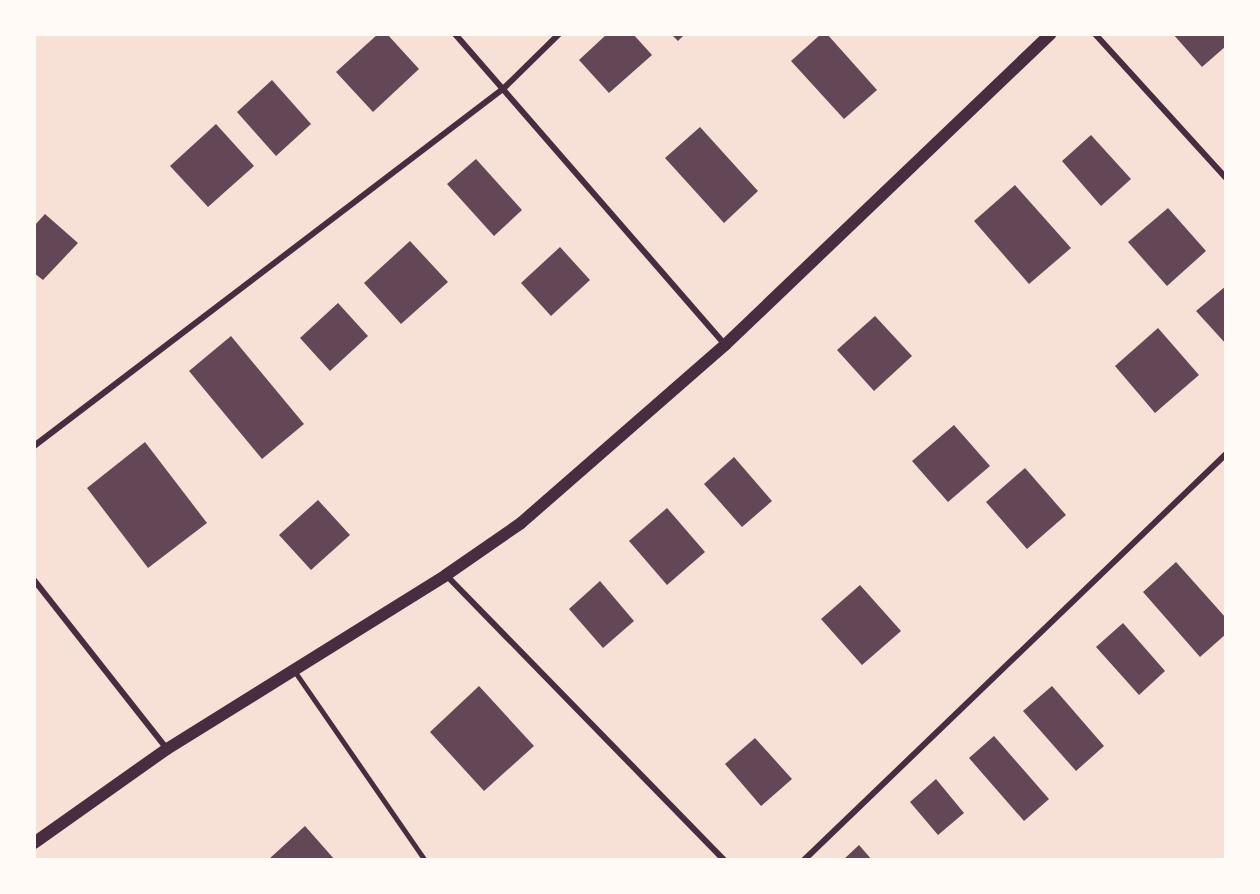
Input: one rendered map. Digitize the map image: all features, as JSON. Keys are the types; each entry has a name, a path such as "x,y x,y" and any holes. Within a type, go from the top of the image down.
{"main road":[{"path":"34,843 167,749 446,575 521,523 725,345 1050,34"}],"street":[{"path":"455,34 725,345"},
{"path":"34,446 503,89 558,34"},
{"path":"1095,34 1226,178"},
{"path":"804,860 1226,454"},
{"path":"446,575 724,860"},
{"path":"34,580 167,749"}],"lane":[{"path":"294,670 425,860"}],"building":[{"path":"378,34 387,34 419,69 373,112 336,72"},
{"path":"607,34 633,34 652,55 609,93 579,60"},
{"path":"671,34 685,34 678,41"},
{"path":"821,34 827,34 877,90 844,119 791,61"},
{"path":"1173,34 1226,34 1226,46 1202,67"},
{"path":"272,80 311,124 276,156 237,112"},
{"path":"216,124 254,166 208,207 170,166"},
{"path":"700,127 758,191 724,223 665,158"},
{"path":"1091,135 1131,179 1101,206 1062,161"},
{"path":"476,159 522,210 494,236 447,184"},
{"path":"1015,185 1071,248 1029,284 974,221"},
{"path":"1168,208 1206,251 1167,286 1128,242"},
{"path":"45,214 78,243 43,280 34,273 34,226"},
{"path":"410,241 448,282 401,324 364,283"},
{"path":"560,247 590,280 551,316 521,283"},
{"path":"1226,286 1226,344 1196,311"},
{"path":"338,303 368,336 330,371 300,338"},
{"path":"875,316 912,356 874,391 837,350"},
{"path":"1158,328 1199,375 1155,413 1115,366"},
{"path":"231,336 304,424 262,459 189,371"},
{"path":"954,425 990,466 948,502 912,461"},
{"path":"145,442 207,523 148,568 87,488"},
{"path":"734,457 772,501 742,527 704,484"},
{"path":"1025,468 1066,515 1027,549 986,502"},
{"path":"318,500 350,535 311,570 279,535"},
{"path":"667,508 705,552 667,585 629,541"},
{"path":"1176,562 1226,618 1226,634 1200,657 1143,592"},
{"path":"600,581 634,621 603,648 569,609"},
{"path":"860,585 901,631 862,665 821,619"},
{"path":"1123,623 1165,671 1139,695 1096,647"},
{"path":"479,686 534,746 484,791 430,732"},
{"path":"1052,686 1104,746 1076,771 1023,711"},
{"path":"994,736 1049,799 1024,821 969,758"},
{"path":"755,738 792,779 761,806 725,764"},
{"path":"936,779 964,813 938,835 910,802"},
{"path":"305,826 335,860 268,860"},
{"path":"859,845 872,860 843,860"}]}
